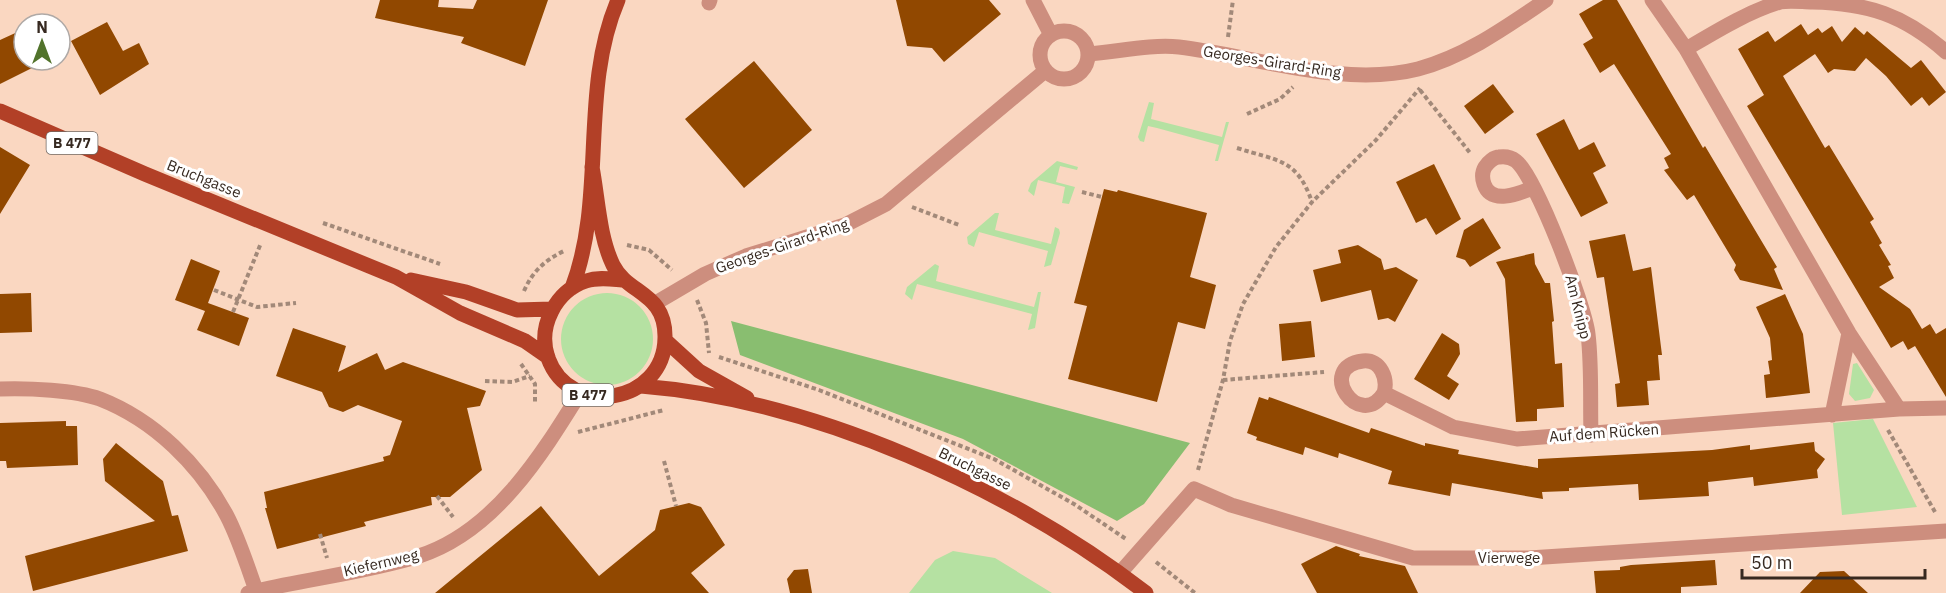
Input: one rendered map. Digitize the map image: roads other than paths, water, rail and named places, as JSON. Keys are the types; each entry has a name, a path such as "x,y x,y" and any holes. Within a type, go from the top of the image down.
{"main road":[{"path":"572,288 585,244 597,87 608,25 618,0"},
{"name":"Bruchgasse","path":"0,111 145,174 396,277 460,314 525,341 548,357"},
{"path":"592,167 606,243 622,280 645,294 654,304"},
{"name":"Bruchgasse","path":"396,277 466,292 517,310 552,309"},
{"name":"B 477","path":"622,280 596,279 572,288 552,309 546,324 544,341 555,372 566,384 580,393 612,398 641,386 654,373 662,357 665,340 661,315 654,304"},
{"name":"Bruchgasse","path":"665,340 699,371 723,387 771,409"},
{"name":"Bruchgasse","path":"641,386 674,389 771,409 840,429 959,480 1033,518 1120,573 1146,593"}],"street":[{"path":"1034,0 1051,35"},
{"name":"Georges-Girard-Ring","path":"1088,54 1176,47 1312,70 1354,74 1417,69 1454,57 1490,38 1546,0"},
{"path":"1652,0 1686,49 1849,333 1899,409"},
{"path":"1686,49 1722,27 1782,1 1845,3 1892,15 1921,30 1946,52"},
{"path":"1062,31 1072,32 1085,43 1088,54 1084,69 1070,79 1061,80 1045,71 1039,54 1041,45 1051,35 1062,31"},
{"name":"Georges-Girard-Ring","path":"654,304 705,273 746,256 845,225 891,200 1045,71"},
{"name":"Am Knipp","path":"1532,188 1514,195 1497,196 1486,189 1482,178 1486,165 1496,156 1508,156 1518,162 1532,188 1567,264 1588,333 1590,435"},
{"path":"1832,415 1849,333"},
{"path":"1366,360 1376,364 1383,371 1386,385 1384,393 1371,404 1358,405 1346,398 1341,386 1343,374 1352,364 1366,360"},
{"path":"0,389 30,388 100,399 157,430 194,468 227,516 254,592"},
{"name":"Kiefernweg","path":"254,592 420,556 455,538 498,506 550,441 580,393"},
{"name":"Auf dem Rücken","path":"1384,393 1453,427 1517,439 1899,409 1946,408"},
{"name":"Vierwege","path":"1120,573 1194,489 1231,506 1413,558 1528,558 1946,531"}]}
